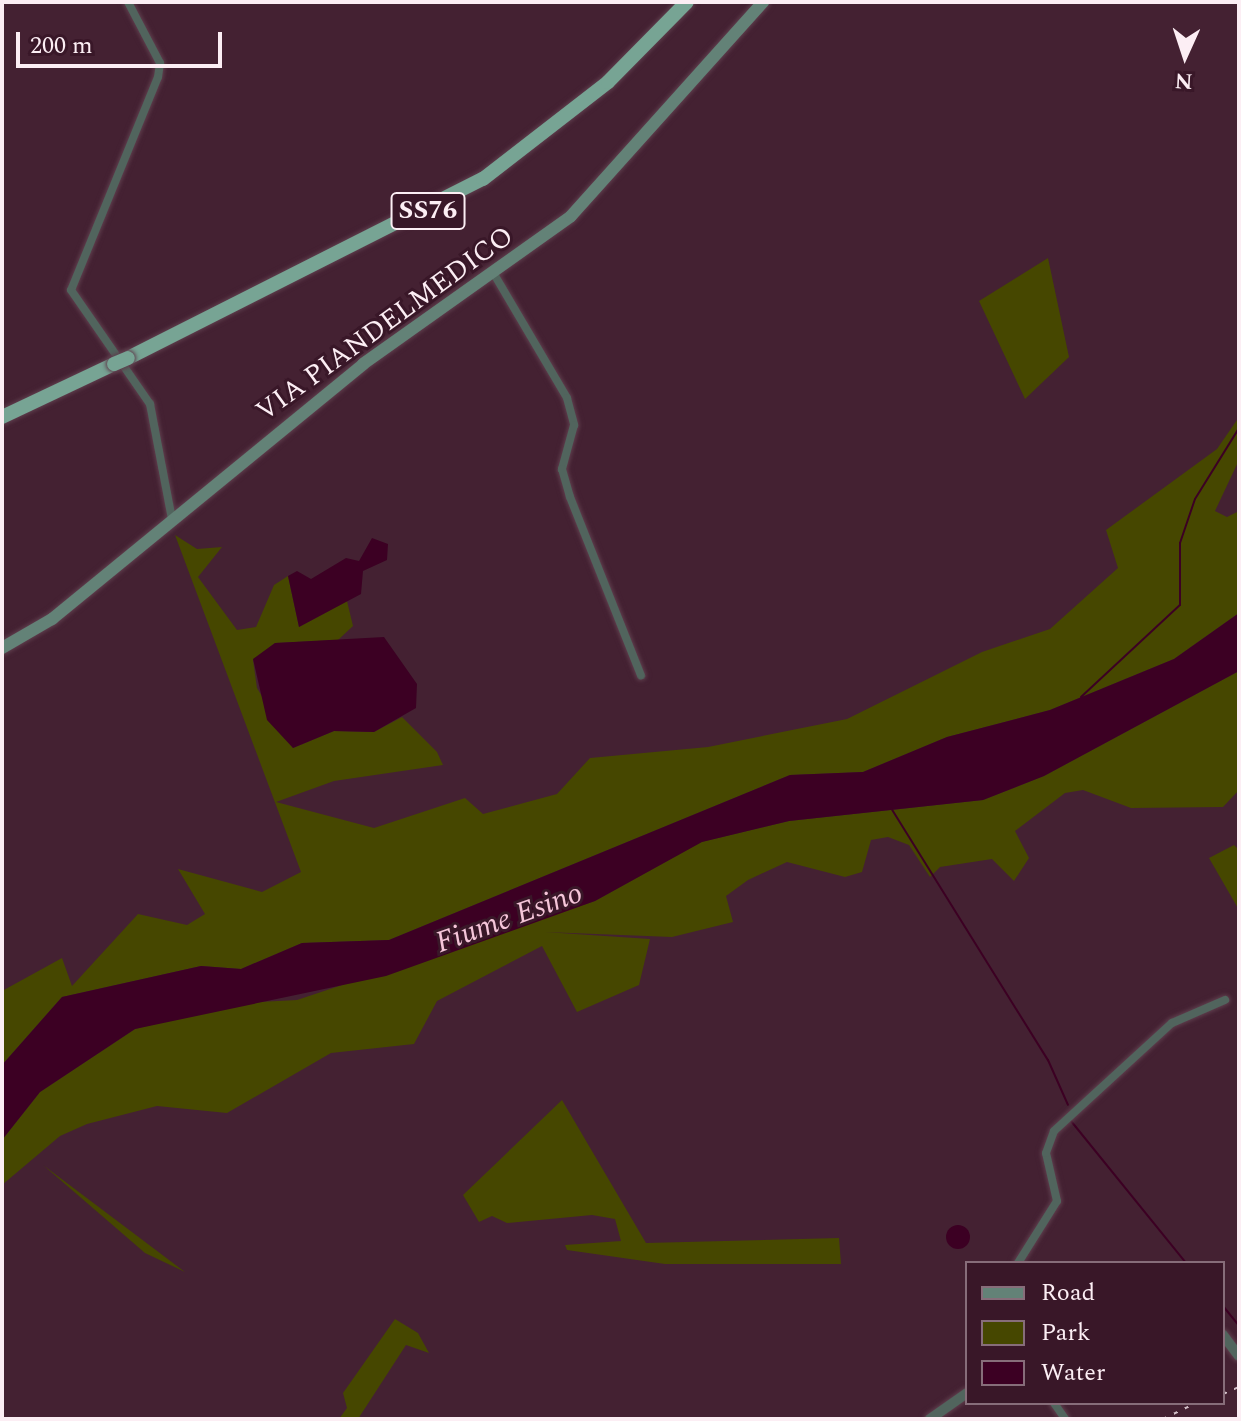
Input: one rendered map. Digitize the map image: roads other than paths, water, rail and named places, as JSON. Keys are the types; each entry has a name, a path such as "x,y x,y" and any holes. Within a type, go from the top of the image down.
{"highway":[{"name":"SS76","path":"2,417 452,188 557,114 675,2"},
{"name":"SS76","path":"2,409 119,357 483,179 608,82 687,2"}],"main road":[{"name":"VIA PIANDELMEDICO","path":"2,648 52,619 363,364 494,274 602,188 763,2"}],"street":[{"path":"128,2 160,63 158,77 71,290 150,404 172,519"},
{"path":"494,274 567,398 574,425 566,483 641,675"},
{"path":"1019,1261 1057,1201 1046,1153 1054,1131 1172,1023 1225,1000"},
{"path":"1225,1338 1238,1354"},
{"path":"930,1419 965,1394"}],"water":[{"path":"372,538 388,544 387,560 363,571 361,594 299,627 288,576 297,571 311,579 346,558 359,561"},
{"name":"Fiume Esino","path":"1239,613 1239,671 1044,776 983,800 789,821 702,842 595,901 386,976 135,1029 40,1092 2,1140 2,1065 62,997 201,966 241,969 302,943 389,940 790,775 863,772 947,737 1050,710 1174,659"},
{"path":"384,637 417,684 416,708 374,732 334,731 293,748 267,720 253,659 275,643"},
{"path":"958,1225 969,1232 970,1237 963,1248 958,1249 947,1242 946,1237 953,1226"}],"waterway":[{"path":"1081,697 1180,605 1180,543 1195,499 1239,428"},
{"path":"891,808 1048,1060 1068,1105"},
{"path":"1071,1121 1184,1261"},
{"path":"1225,1308 1239,1326"}],"railway":[{"path":"1225,1393 1239,1387"},
{"path":"1163,1419 1192,1405"}]}
